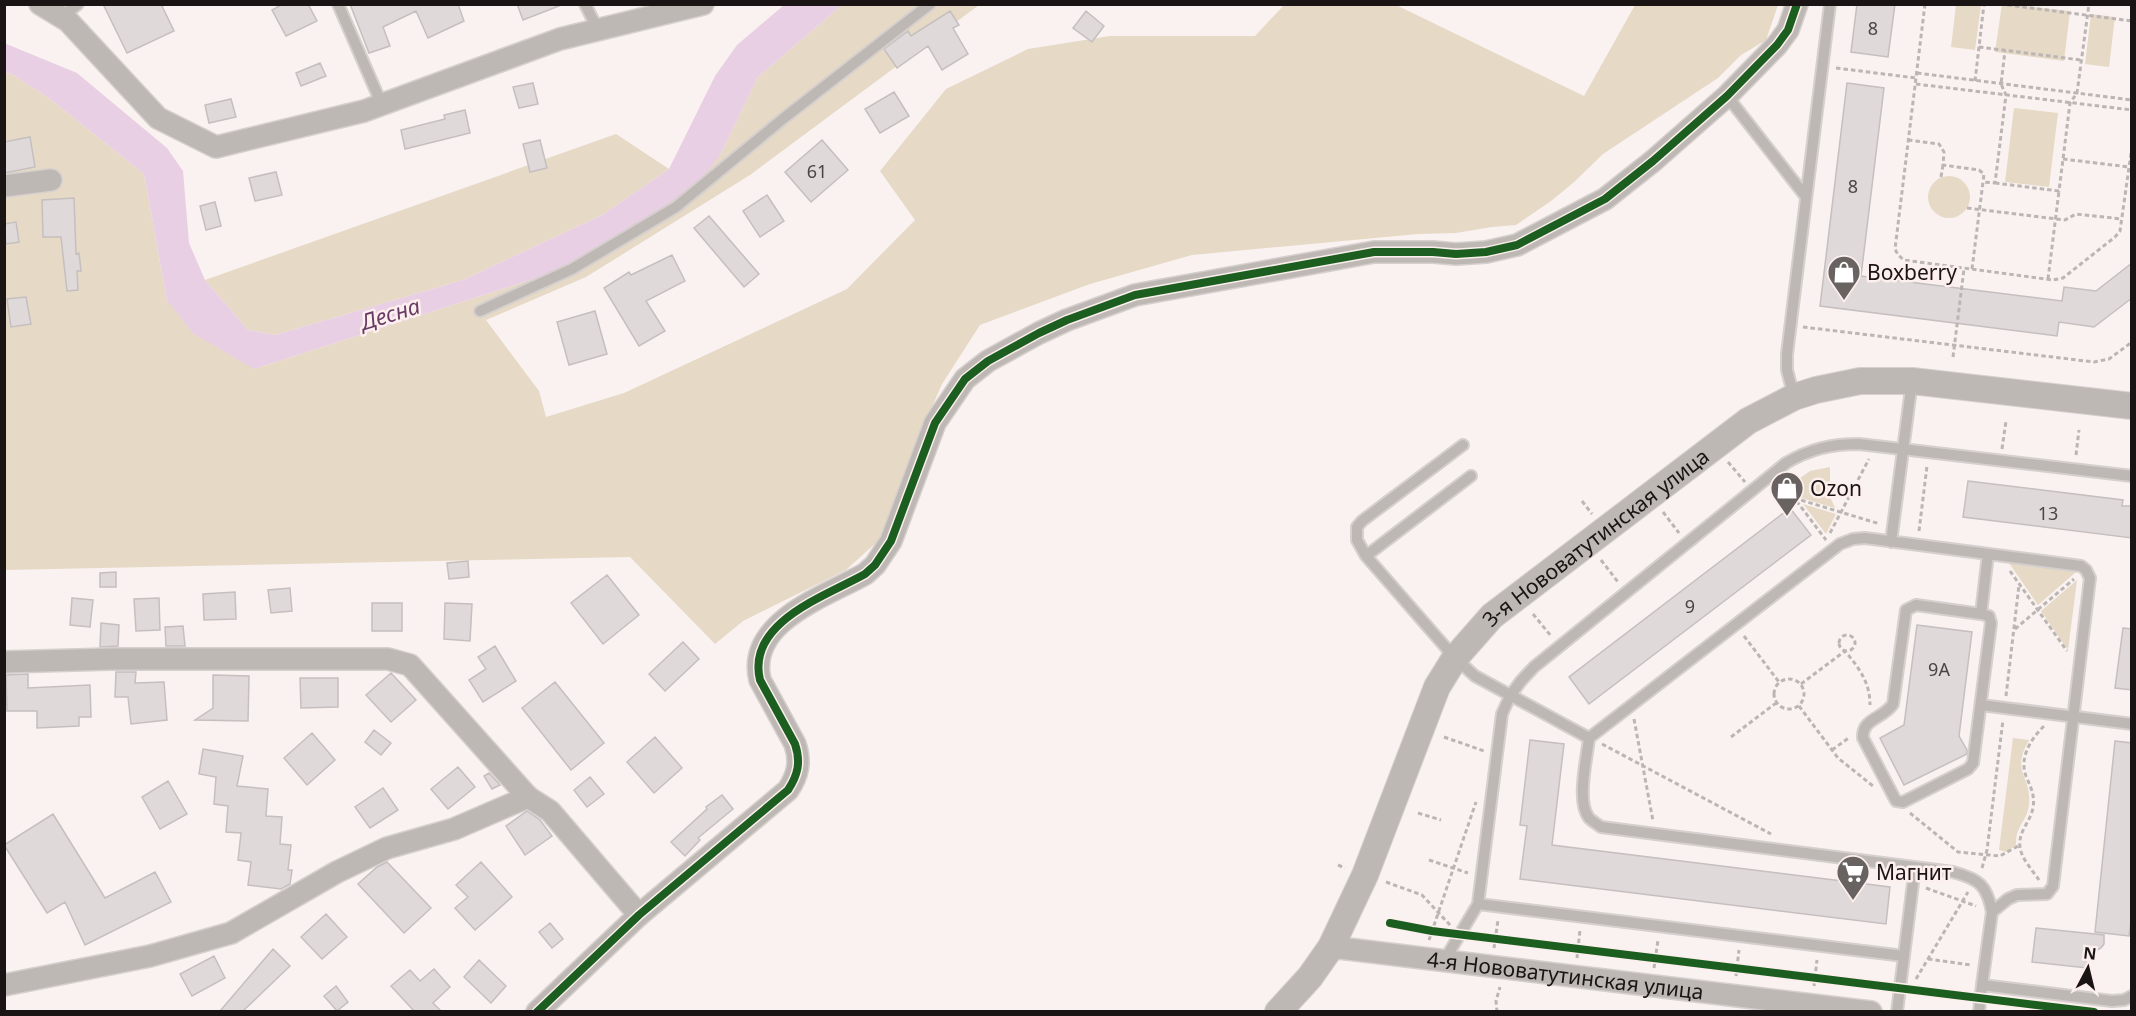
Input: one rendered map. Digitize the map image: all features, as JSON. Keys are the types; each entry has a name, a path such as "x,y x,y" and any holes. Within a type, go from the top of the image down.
{"street":[{"path":"40,4 70,11 68,21 158,118 216,147 364,111 560,39 703,4"},
{"path":"537,1011 639,915 788,790 795,781 799,767 795,744 760,680 757,670 764,642 791,614 865,574 875,565 891,541 935,423 965,379 988,361 1039,333 1135,295 1374,252 1476,253 1517,245 1605,199 1653,161 1727,96 1777,45 1788,30 1797,4"},
{"path":"4,186 51,180"},
{"name":"3-я Нововатутинская улица","path":"1278,1011 1310,977 1331,948 1365,875 1437,687 1455,658 1500,609 1748,421 1794,397 1860,381 1912,381 2132,406"},
{"path":"4,662 111,659 388,659 410,665 528,797 550,811 639,915"},
{"path":"4,985 150,956 231,933 337,872 387,848 454,829 528,797"},
{"name":"4-я Нововатутинская улица","path":"1331,948 1825,1009 1871,1011"}],"lane":[{"path":"338,4 381,105"},
{"path":"585,4 598,30"},
{"path":"480,311 572,269 676,207 784,118 930,4"},
{"path":"1794,397 1786,362 1830,4"},
{"path":"1727,96 1806,197"},
{"path":"1892,542 1912,381"},
{"path":"1444,961 1478,904 1502,714 1510,696 1521,681 1559,647 1786,463 1817,448 1837,444 1876,446 2132,476"},
{"path":"1463,445 1362,521 1355,533 1357,540 1366,556 1455,658 1475,676 1589,738"},
{"path":"1366,556 1471,476"},
{"path":"1979,1011 1992,912 1989,896 1976,880 1953,872 1601,827 1589,818 1583,807 1589,738 1840,544 1853,539 2081,566 2090,578 2091,585 2053,886 2047,894 2017,895 1992,912"},
{"path":"1981,614 1993,554"},
{"path":"1916,606 1981,614 1986,614 1991,619 1974,759 1971,766 1897,800 1863,738 1863,731 1866,724 1885,713 1893,704 1906,610 1916,606"},
{"path":"1981,705 2132,724"},
{"path":"1897,1011 1905,989 1904,956 1915,867"},
{"path":"1478,904 1904,956"},
{"path":"1982,985 2112,1001 2124,1000 2132,996"}],"path":[{"path":"1925,4 1895,249 1904,260 2048,279 2059,279 2068,275 2120,231 2132,146"},
{"path":"1975,81 1984,4"},
{"path":"2000,4 2132,21"},
{"path":"2048,279 2070,103 2078,93 2089,4"},
{"path":"1979,48 2082,60"},
{"path":"1995,183 2006,95 2001,84 2005,51"},
{"path":"1822,66 2132,100"},
{"path":"1916,84 2132,110"},
{"path":"1908,140 1942,146 1944,152 1941,177"},
{"path":"2063,159 2129,167"},
{"path":"1943,165 1979,170 1983,174 1972,269"},
{"path":"1983,182 2059,191"},
{"path":"1967,208 2068,220 2073,214 2122,219"},
{"path":"1953,357 1964,269"},
{"path":"1790,325 2094,362 2109,359 2132,342"},
{"path":"2001,461 2006,421"},
{"path":"2075,469 2079,430"},
{"path":"1774,472 1826,540 1876,446"},
{"path":"1918,545 1929,452"},
{"path":"1727,460 1752,491"},
{"path":"1794,498 1893,528"},
{"path":"1662,511 1687,543"},
{"path":"1993,554 2019,585 2080,670"},
{"path":"1601,560 1627,592"},
{"path":"2014,630 2085,570"},
{"path":"1905,989 1928,959 1976,880 1986,855 2019,585"},
{"path":"1533,614 1559,647"},
{"path":"1801,684 1845,651 1852,650 1854,640 1849,635 1842,637 1839,643 1842,650 1845,651 1862,671 1869,688 1870,706 1866,724"},
{"path":"1745,637 1779,682"},
{"path":"1788,678 1801,684 1805,696 1798,706 1789,710 1779,707 1773,696 1774,688 1779,682 1788,678"},
{"path":"1731,737 1776,703"},
{"path":"1632,705 1656,834"},
{"path":"1798,706 1838,758 1868,782 1897,800 1958,852 1986,855 2007,854 2020,845"},
{"path":"2047,894 2020,851 2020,845 2022,829 2032,808 2032,787 2025,771 2027,747 2056,715"},
{"path":"1444,737 1496,755"},
{"path":"1589,738 1776,837"},
{"path":"1429,940 1478,796"},
{"path":"1418,813 1441,820"},
{"path":"1430,860 1481,877"},
{"path":"1338,865 1422,895 1459,934"},
{"path":"1913,884 1992,912"},
{"path":"1494,948 1500,906"},
{"path":"1577,958 1582,916"},
{"path":"1654,968 1660,926"},
{"path":"1421,929 1507,940"},
{"path":"1735,978 1740,936"},
{"path":"1814,987 1819,946"},
{"path":"1566,947 1589,950"},
{"path":"1644,957 1667,960"},
{"path":"1928,959 1985,966"},
{"path":"1725,967 1748,970"},
{"path":"1804,976 1826,979"},
{"path":"1497,1011 1496,1001 1501,985"}],"shaded area":[{"path":"2002,4 2070,11 2064,61 1995,52"},
{"path":"842,5 979,5 750,175 586,277 486,320 539,391 546,417 624,393 847,289 915,220 880,171 946,89 1028,49 1110,36 1255,36 1284,5 1396,5 1584,96 1635,5 1778,5 1766,40 1741,55 1718,78 1603,154 1551,201 1516,225 1456,233 1418,234 1192,255 1090,284 980,325 942,384 879,540 846,570 743,621 715,644 630,557 5,570 4,72 12,74 50,99 144,174 167,301 254,369 555,272 720,155 758,77"},
{"path":"1956,5 1981,5 1975,50 1951,47"},
{"path":"2091,14 2115,17 2109,67 2085,64"},
{"path":"2014,108 2058,113 2049,187 2005,182"},
{"path":"616,134 669,169 602,215 463,280 275,335 248,330 205,280"},
{"path":"1949,176 1957,177 1964,182 1969,189 1969,205 1964,212 1957,217 1949,218 1941,217 1934,212 1929,205 1928,197 1929,189 1934,182 1941,177"},
{"path":"1830,467 1830,497 1835,508 1798,497 1789,486 1810,471"},
{"path":"1803,504 1836,514 1826,534"},
{"path":"2009,563 2076,572 2038,605"},
{"path":"2077,580 2068,650 2041,611"},
{"path":"2013,738 2029,740 2021,760 2021,767 2028,787 2029,805 2017,833 2016,845 2007,852 1999,850"}],"water":[{"name":"Десна","path":"784,5 842,5 758,77 720,155 690,194 656,226 555,272 254,369 194,334 167,301 144,174 50,99 12,74 5,72 4,43 77,73 167,148 183,171 189,243 205,280 248,330 275,335 463,280 602,215 669,169 715,76 737,45"}],"building":[{"path":"103,4 161,4 174,31 127,53"},
{"path":"283,4 308,4 317,21 286,36 272,10"},
{"path":"350,4 458,4 464,21 428,38 416,11 383,27 390,46 369,53"},
{"path":"517,4 559,4 559,6 523,20"},
{"path":"1857,4 1895,4 1888,57 1851,52"},
{"path":"950,11 959,25 953,28 968,54 942,70 928,46 897,68 884,49 908,31 911,36"},
{"path":"1086,11 1104,26 1092,42 1073,28"},
{"path":"320,63 326,76 301,86 296,73"},
{"path":"533,83 538,104 519,108 513,87"},
{"path":"1847,83 1884,88 1861,276 2062,301 2064,287 2096,291 2132,263 2132,298 2094,327 2059,322 2057,336 1820,306"},
{"path":"894,92 909,116 880,133 865,109"},
{"path":"231,99 236,117 209,123 205,105"},
{"path":"465,110 470,133 405,149 401,130 445,119 444,115"},
{"path":"30,137 35,167 4,173 4,142"},
{"path":"540,140 547,168 530,172 523,144"},
{"path":"822,140 848,170 811,202 785,172"},
{"path":"276,172 282,195 255,201 249,178"},
{"path":"767,195 784,221 760,237 743,211"},
{"path":"74,198 76,254 79,253 81,271 77,271 78,290 67,291 61,237 43,237 42,200"},
{"path":"215,202 221,226 206,230 200,206"},
{"path":"709,216 759,274 744,287 694,228"},
{"path":"16,222 19,242 6,244 4,224"},
{"path":"672,255 685,281 646,301 665,331 639,346 604,288 629,272 631,275"},
{"path":"26,297 31,324 11,327 7,299"},
{"path":"595,311 607,354 569,365 557,322"},
{"path":"1968,481 2123,500 2122,506 2132,506 2132,538 1963,517"},
{"path":"1790,508 1811,535 1589,704 1569,677"},
{"path":"468,561 469,577 449,579 447,563"},
{"path":"116,572 116,587 100,587 100,573"},
{"path":"607,575 639,615 603,644 571,603"},
{"path":"290,588 292,611 271,613 268,590"},
{"path":"235,592 236,619 204,620 203,594"},
{"path":"72,598 93,600 90,627 70,625"},
{"path":"159,598 160,630 136,631 134,599"},
{"path":"372,603 402,603 402,631 372,631"},
{"path":"445,603 472,604 470,641 444,639"},
{"path":"101,623 119,625 118,646 100,647"},
{"path":"1917,625 1972,632 1959,736 1967,754 1904,785 1880,738 1904,725"},
{"path":"183,626 185,646 166,646 165,627"},
{"path":"2123,628 2132,629 2132,690 2115,688"},
{"path":"683,642 699,659 665,691 649,674"},
{"path":"495,646 516,681 483,702 469,680 486,669 478,657"},
{"path":"116,672 136,672 135,683 164,682 167,720 131,724 128,697 115,697"},
{"path":"391,673 416,700 391,722 366,695"},
{"path":"28,674 28,688 90,685 91,717 79,717 79,726 37,728 37,711 7,711 6,675"},
{"path":"213,675 249,676 248,721 195,720 213,708"},
{"path":"300,678 338,678 338,707 301,708"},
{"path":"555,682 604,743 571,770 522,708"},
{"path":"374,730 391,743 381,755 365,742"},
{"path":"312,733 335,760 307,785 284,758"},
{"path":"655,737 682,768 654,793 627,762"},
{"path":"1530,740 1564,744 1552,845 1890,887 1886,924 1520,879 1527,826 1520,825"},
{"path":"2115,741 2132,743 2132,914 2129,936 2095,932"},
{"path":"203,749 243,756 237,786 268,789 266,816 282,817 280,844 291,845 288,870 292,870 290,884 281,889 248,885 251,862 238,860 241,833 226,832 228,806 214,804 216,777 199,774"},
{"path":"458,767 475,787 448,809 431,789"},
{"path":"489,773 500,785 492,789 484,776"},
{"path":"590,777 604,794 587,807 574,790"},
{"path":"168,781 187,814 160,829 142,797"},
{"path":"383,788 398,810 370,828 355,807"},
{"path":"722,795 733,809 698,838 700,840 685,856 671,842 707,809 706,807"},
{"path":"527,811 540,820 552,836 525,855 506,826"},
{"path":"53,814 105,898 155,872 171,902 85,945 65,902 47,913 4,845"},
{"path":"387,862 431,908 404,933 358,884 377,867"},
{"path":"481,862 512,897 475,930 455,908 468,897 456,885"},
{"path":"326,914 347,937 322,959 301,937"},
{"path":"550,923 563,939 552,948 539,932"},
{"path":"2036,928 2104,935 2104,944 2088,955 2087,968 2032,962"},
{"path":"273,949 290,966 243,1011 220,1011"},
{"path":"214,956 225,978 192,996 180,974"},
{"path":"479,960 506,986 491,1003 464,977"},
{"path":"434,969 450,987 433,1003 441,1011 414,1011 391,986 410,970 420,981"},
{"path":"336,986 348,1002 337,1011 324,996"}],"cycle path":[{"path":"537,1012 639,915 788,790 796,774 798,757 795,744 760,680 759,660 765,642 793,613 865,574 875,565 891,541 935,423 965,379 988,361 1039,333 1135,295 1374,252 1456,254 1486,252 1517,245 1605,199 1653,161 1727,96 1777,45 1788,30 1797,4"},
{"path":"1390,923 1432,931 2094,1012"}],"place":[{"name":"Boxberry","path":"1844,301"},
{"name":"Ozon","path":"1787,517"},
{"name":"Магнит","path":"1853,901"}]}
